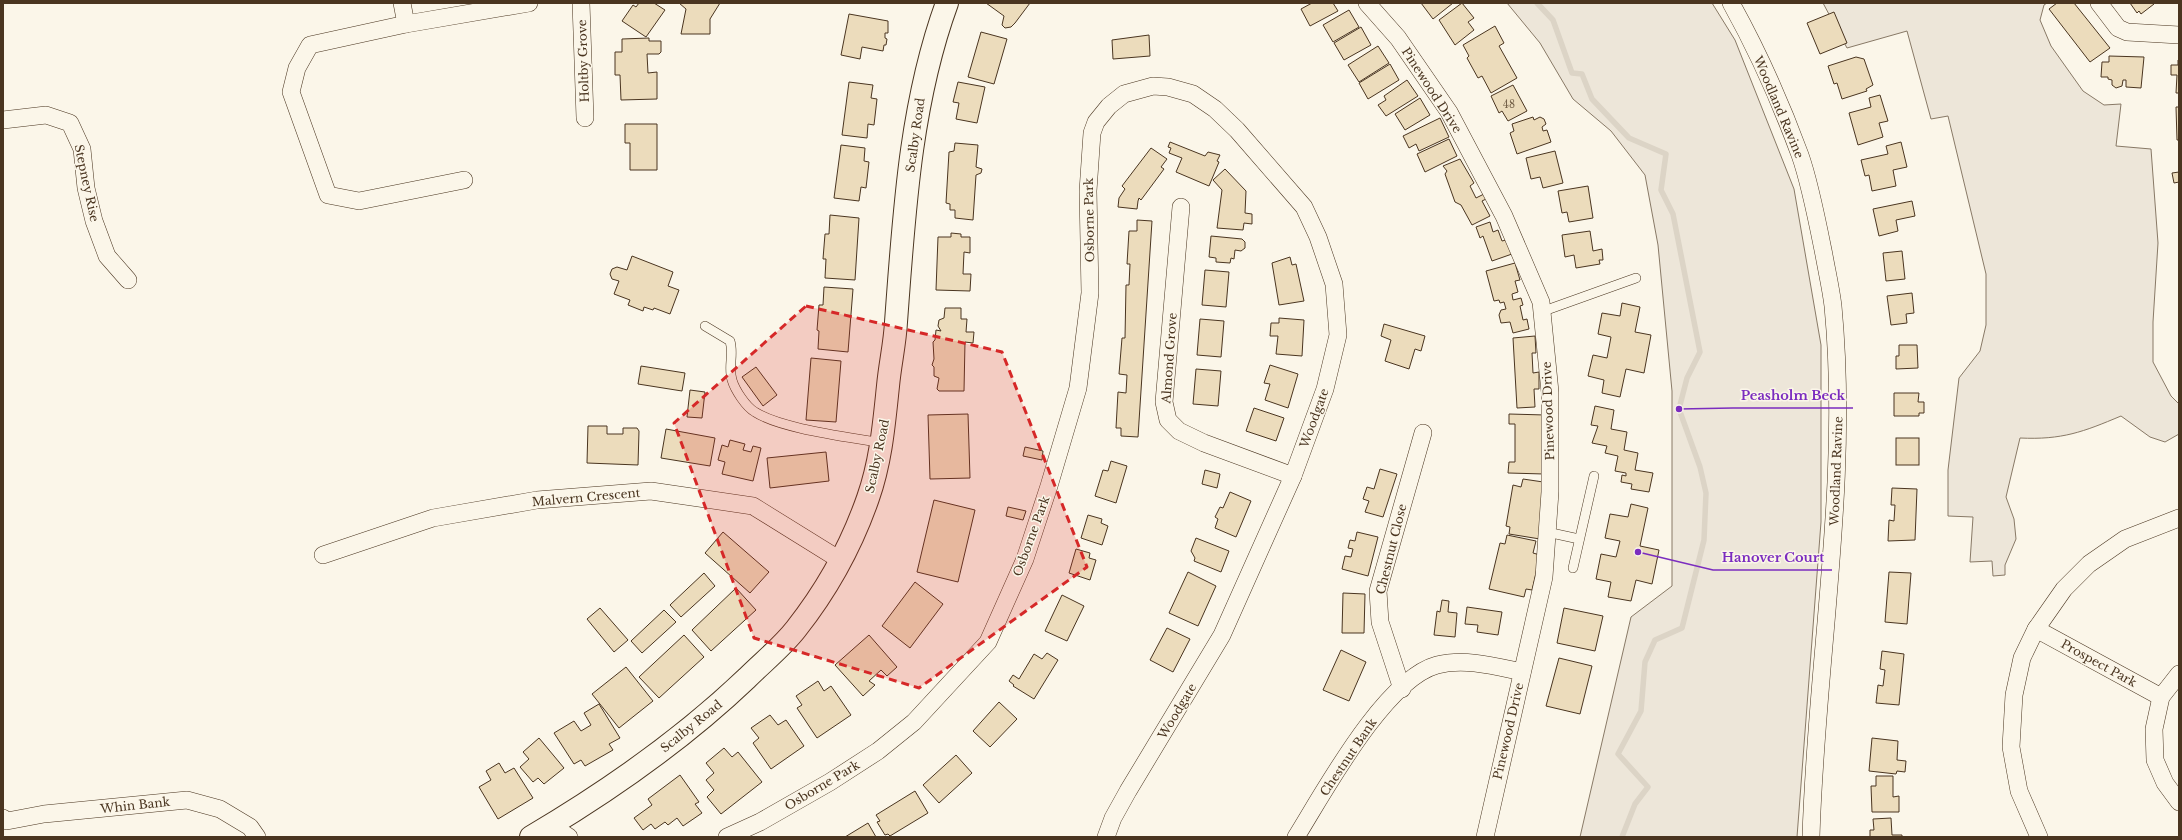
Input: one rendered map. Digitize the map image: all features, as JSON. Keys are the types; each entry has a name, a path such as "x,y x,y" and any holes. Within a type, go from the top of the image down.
{"highway":[{"name":"Scalby Road","path":"531,837 606,791 717,706 795,631 818,599 856,528 868,499 882,443 896,324 905,204 921,89 938,26 947,3"}],"street":[{"path":"402,3 406,24"},
{"path":"464,180 359,201 328,195 291,92 297,68 310,45 406,24 529,3"},
{"name":"Holtby Grove","path":"581,3 586,118"},
{"path":"938,26 942,3"},
{"name":"Pinewood Drive","path":"1367,3 1398,38 1449,112 1504,216 1541,302 1550,392 1550,492 1544,577 1484,837"},
{"name":"Woodland Ravine","path":"1730,3 1765,72 1801,157 1833,304 1838,380 1833,553 1812,782 1811,837"},
{"path":"2099,3 2118,28 2127,32 2179,35"},
{"name":"Woodgate","path":"1106,837 1113,818 1128,791 1222,635 1292,476 1326,390 1338,335 1334,284 1318,237 1304,207 1237,130 1205,101 1193,94 1174,88 1153,86 1124,94 1109,106"},
{"name":"Osborne Park","path":"727,837 760,822 830,782 878,751 914,722 988,642 1025,559 1050,486 1078,388 1090,293 1088,191 1090,146 1096,122 1109,106"},
{"name":"Stepney Rise","path":"3,120 46,115 70,123 82,149 86,188 94,221 107,256 128,280"},
{"name":"Almond Grove","path":"1181,207 1164,402 1166,414 1173,426 1185,434 1292,476"},
{"name":"Chestnut Close","path":"1402,689 1380,622 1378,591 1423,433"},
{"name":"Malvern Crescent","path":"323,555 432,518 537,500 651,491 753,506 840,560"},
{"path":"2039,837 2019,791 2011,747 2014,695 2022,658 2036,628 2064,589 2089,564 2125,539 2179,518"},
{"name":"Prospect Park","path":"2036,628 2161,697"},
{"name":"Chestnut Bank","path":"1296,837 1364,730 1419,673 1436,666 1458,662 1522,672"},
{"path":"2179,674 2161,697 2154,729 2155,760 2165,784 2179,802"},
{"name":"Whin Bank","path":"3,818 7,820 44,814 187,800 220,809 250,827 258,837"},
{"path":"551,825 569,837"}],"lane":[{"path":"1542,312 1636,278"},
{"path":"705,326 730,341 733,352 731,366 732,380 740,396 754,412 769,419 802,428 882,443"},
{"path":"1573,568 1594,476"},
{"path":"1547,532 1579,538"}],"highlighted area":[{"path":"806,306 1002,352 1087,567 919,688 754,638 674,423"}],"shaded area":[{"path":"1507,3 1712,3 1735,40 1794,189 1821,345 1821,522 1797,837 1580,837 1631,617 1672,586 1672,391 1658,245 1645,175 1611,131 1573,99 1540,43"},
{"path":"1823,3 2047,3 2044,5 2040,20 2051,46 2083,91 2104,105 2121,104 2116,146 2151,149 2158,243 2153,322 2153,362 2171,396 2179,404 2179,434 2165,442 2150,437 2121,416 2072,434 2048,438 2020,438 2006,497 2014,519 2016,539 2005,565 2005,575 1993,576 1992,561 1970,562 1973,517 1948,516 1948,470 1959,378 1980,351 1986,325 1986,274 1948,116 1931,119 1907,31 1847,48"}],"building":[{"path":"639,3 654,3 665,10 646,37 622,21 633,5 636,7"},
{"path":"679,3 720,3 710,19 710,34 681,34 686,9"},
{"path":"986,3 1030,3 1011,27 1005,28 1002,25 1004,16"},
{"path":"1312,3 1333,3 1338,11 1310,26 1301,9"},
{"path":"1421,3 1453,3 1433,19"},
{"path":"1462,3 1474,18 1468,22 1474,30 1455,45 1439,20"},
{"path":"2057,3 2074,3 2110,48 2090,62 2049,9"},
{"path":"2130,3 2154,4 2141,14 2139,11 2137,13"},
{"path":"1349,10 1359,27 1333,42 1323,25"},
{"path":"1834,12 1847,43 1820,54 1807,23"},
{"path":"849,14 888,21 888,33 885,33 885,38 887,39 886,45 884,45 883,51 862,47 860,59 841,55"},
{"path":"1495,26 1504,43 1499,46 1517,78 1491,93 1482,76 1478,78 1467,58 1469,56 1463,45"},
{"path":"1361,27 1371,45 1344,60 1334,43"},
{"path":"981,32 1007,39 994,84 968,77"},
{"path":"1149,35 1150,56 1113,59 1112,40"},
{"path":"649,38 649,41 661,41 661,52 659,54 647,54 648,73 657,72 657,99 621,100 620,75 615,75 615,52 622,52 622,39"},
{"path":"1378,46 1389,63 1359,82 1348,65"},
{"path":"2109,56 2144,57 2141,88 2126,87 2126,80 2123,80 2122,86 2116,88 2112,85 2112,80 2108,79 2108,77 2101,77 2102,62 2109,62"},
{"path":"1856,57 1864,59 1873,85 1866,89 1867,91 1842,99 1837,83 1834,84 1828,66"},
{"path":"2178,60 2179,93 2176,93 2177,75 2171,75 2171,65 2178,65"},
{"path":"1390,64 1399,80 1368,99 1359,83"},
{"path":"1407,80 1418,96 1386,116 1378,105 1386,100 1384,96"},
{"path":"849,82 873,85 871,98 877,99 874,125 868,124 867,138 842,135"},
{"path":"958,82 985,87 977,123 956,119 959,103 953,102"},
{"path":"1513,85 1527,111 1508,121 1502,111 1499,113 1491,96"},
{"path":"1880,95 1888,121 1879,123 1883,137 1858,145 1849,113 1871,107 1869,98"},
{"path":"1420,98 1430,115 1405,130 1395,114"},
{"path":"2176,107 2179,107 2179,140 2177,140"},
{"path":"1533,117 1534,120 1540,117 1544,119 1546,124 1542,127 1543,131 1547,130 1551,142 1517,154 1510,133 1514,131 1512,124"},
{"path":"1440,118 1449,137 1419,151 1416,144 1409,148 1403,136"},
{"path":"625,124 657,124 657,170 630,170 630,143 625,143"},
{"path":"1449,139 1457,156 1425,172 1417,154"},
{"path":"1170,142 1205,156 1208,152 1220,155 1217,161 1219,162 1209,186 1176,172 1182,158 1169,153 1171,148 1168,147"},
{"path":"1901,142 1907,167 1893,170 1896,186 1872,191 1869,175 1865,176 1861,160 1888,154 1886,146"},
{"path":"955,143 978,145 976,167 982,169 981,173 976,175 973,220 955,218 955,210 950,210 950,204 946,203 949,152 954,151"},
{"path":"841,145 865,148 864,161 869,162 866,188 861,187 859,201 834,198"},
{"path":"1151,148 1167,159 1161,167 1164,169 1141,200 1139,198 1137,209 1118,207 1119,198 1125,189 1122,186"},
{"path":"1555,151 1563,183 1543,188 1540,177 1531,179 1526,158"},
{"path":"1460,159 1474,183 1470,186 1476,198 1484,194 1486,199 1482,201 1490,216 1472,225 1461,205 1455,202 1445,174 1447,171 1443,166"},
{"path":"1225,169 1246,191 1245,213 1252,214 1252,224 1244,223 1243,230 1217,228 1222,190 1213,180"},
{"path":"2179,172 2179,182 2174,183 2172,173"},
{"path":"1588,186 1593,218 1569,222 1567,212 1562,213 1558,191"},
{"path":"1912,201 1915,216 1896,220 1898,231 1879,236 1873,209"},
{"path":"830,215 859,218 855,280 825,278 826,259 823,259 825,234 829,234"},
{"path":"1137,220 1152,221 1138,437 1121,436 1121,428 1116,428 1118,392 1126,393 1127,375 1119,374 1122,338 1125,338 1126,285 1129,285 1130,264 1127,264 1129,231 1137,231"},
{"path":"1490,222 1493,232 1498,230 1502,241 1506,240 1512,254 1492,261 1483,236 1480,238 1476,227"},
{"path":"1590,231 1593,251 1602,249 1603,260 1599,260 1600,264 1576,268 1574,255 1565,257 1562,235"},
{"path":"951,233 961,234 961,237 970,237 970,253 964,252 963,274 971,274 970,291 936,290 938,237 951,237"},
{"path":"1211,236 1242,239 1245,242 1245,248 1241,251 1235,250 1234,259 1231,258 1230,263 1216,262 1216,258 1209,257"},
{"path":"1902,251 1905,279 1886,281 1883,253"},
{"path":"632,256 673,272 668,286 679,290 670,314 654,308 653,310 644,307 643,311 628,305 630,300 614,294 619,281 612,279 610,274 612,269 617,267 627,270"},
{"path":"1290,257 1292,265 1296,264 1304,301 1279,305 1272,263"},
{"path":"1515,263 1520,280 1515,281 1518,292 1512,294 1513,300 1521,298 1523,305 1520,306 1523,320 1527,319 1529,329 1513,333 1510,322 1501,323 1499,315 1501,310 1506,309 1504,302 1500,303 1499,300 1494,301 1486,271"},
{"path":"1205,270 1229,272 1226,307 1202,305"},
{"path":"824,287 853,289 848,352 818,349 819,331 817,330 819,305 823,305"},
{"path":"1912,293 1914,313 1906,314 1907,323 1891,325 1887,296"},
{"path":"1622,303 1640,307 1635,332 1651,335 1644,373 1626,369 1620,397 1602,393 1604,380 1588,376 1593,355 1607,358 1611,337 1598,334 1602,313 1620,316"},
{"path":"945,308 961,308 961,319 967,319 966,332 974,332 973,343 965,342 964,391 939,391 937,389 939,378 934,376 934,367 932,365 934,359 933,342 935,340 936,330 941,331 938,326 939,320 944,318"},
{"path":"1279,318 1304,320 1302,356 1276,354 1278,336 1270,336 1271,323 1279,323"},
{"path":"1200,319 1224,321 1221,357 1197,355"},
{"path":"1384,324 1425,336 1421,351 1415,349 1409,369 1385,361 1391,340 1381,336"},
{"path":"1535,336 1536,353 1532,353 1533,373 1539,372 1539,389 1534,389 1535,407 1517,408 1513,338"},
{"path":"1899,345 1917,345 1918,368 1896,369 1896,356 1899,356"},
{"path":"811,358 841,361 836,422 806,420"},
{"path":"1270,365 1298,374 1288,408 1265,400 1270,384 1264,383"},
{"path":"641,366 685,373 682,391 638,384"},
{"path":"756,367 777,395 763,406 742,377"},
{"path":"1196,369 1221,371 1218,406 1193,404"},
{"path":"690,390 705,392 702,418 687,417"},
{"path":"1894,393 1919,393 1918,402 1924,402 1924,413 1919,413 1919,416 1894,416"},
{"path":"1595,406 1614,410 1611,429 1627,432 1624,450 1638,453 1635,470 1653,473 1649,492 1631,489 1632,484 1621,482 1622,475 1626,476 1626,473 1615,471 1618,456 1605,453 1607,446 1592,443 1598,426 1591,425"},
{"path":"1254,408 1284,418 1276,441 1246,431"},
{"path":"968,414 970,478 930,479 928,415"},
{"path":"1509,414 1545,415 1544,474 1508,473 1509,462 1515,462 1515,424 1509,424"},
{"path":"588,426 607,426 607,434 623,434 623,428 637,428 639,431 638,465 587,463"},
{"path":"666,429 715,438 710,466 661,458"},
{"path":"1896,438 1919,438 1919,465 1896,465"},
{"path":"730,440 745,444 743,450 751,452 753,446 761,448 753,481 722,474 725,462 718,460 722,445 728,447"},
{"path":"1025,447 1043,451 1042,460 1023,456"},
{"path":"826,452 829,481 770,488 767,458"},
{"path":"1111,461 1127,466 1116,503 1095,496 1103,470 1108,471"},
{"path":"1380,469 1397,474 1383,517 1365,512 1369,501 1363,499 1367,487 1374,489"},
{"path":"1205,470 1220,474 1217,488 1202,484"},
{"path":"1523,479 1550,483 1540,539 1509,534 1510,527 1506,526 1513,485 1521,487"},
{"path":"1892,488 1917,489 1915,540 1888,541 1889,520 1894,521 1895,505 1891,505"},
{"path":"1230,492 1251,501 1236,537 1215,528 1218,519 1215,517 1220,507 1223,508"},
{"path":"934,500 975,510 958,582 917,572"},
{"path":"1631,504 1648,508 1640,546 1659,550 1652,584 1636,580 1631,601 1608,597 1611,582 1596,579 1601,554 1616,557 1620,541 1605,538 1610,514 1628,517"},
{"path":"1008,507 1026,511 1023,520 1006,516"},
{"path":"1088,515 1102,519 1101,523 1108,526 1102,545 1081,538"},
{"path":"723,532 769,572 750,593 705,553"},
{"path":"1357,532 1378,537 1368,576 1342,569 1345,556 1351,557 1353,549 1348,548 1350,540 1355,541"},
{"path":"1507,535 1536,541 1533,553 1540,555 1532,590 1526,589 1524,597 1489,589 1500,543 1505,544"},
{"path":"1196,538 1229,551 1221,572 1194,561 1195,558 1191,551"},
{"path":"1076,549 1090,553 1089,558 1096,560 1090,580 1069,573"},
{"path":"1188,572 1216,586 1198,626 1169,613"},
{"path":"1889,572 1911,573 1907,624 1885,622"},
{"path":"704,573 715,586 681,617 670,605"},
{"path":"915,582 943,604 910,648 882,626"},
{"path":"736,588 756,610 711,651 692,630"},
{"path":"1343,593 1365,594 1364,633 1342,633"},
{"path":"1062,595 1084,606 1067,641 1045,631"},
{"path":"1442,600 1449,601 1448,612 1457,613 1455,637 1434,635 1437,611 1440,612"},
{"path":"1467,607 1502,612 1498,635 1477,632 1478,625 1465,624"},
{"path":"600,608 628,640 614,652 587,619"},
{"path":"1564,608 1603,616 1595,651 1557,643"},
{"path":"664,610 676,622 642,653 631,641"},
{"path":"1167,628 1190,639 1173,672 1150,660"},
{"path":"684,635 704,657 659,698 639,677"},
{"path":"869,635 897,667 887,676 881,670 869,681 875,685 863,696 835,665"},
{"path":"1341,650 1366,662 1349,701 1323,690"},
{"path":"1882,651 1904,654 1899,705 1876,703 1878,685 1883,686 1885,670 1880,669"},
{"path":"1047,653 1058,660 1034,699 1013,686 1014,685 1009,681 1013,675 1019,679 1034,654 1042,659"},
{"path":"1559,658 1592,666 1580,714 1546,706"},
{"path":"626,667 653,701 619,728 592,694"},
{"path":"818,681 824,691 831,686 851,715 817,738 797,708 802,705 796,696"},
{"path":"999,702 1017,719 990,747 973,731"},
{"path":"599,704 620,738 609,744 613,750 585,766 581,760 574,764 554,733 574,721 581,731 591,725 584,713"},
{"path":"770,715 778,725 786,720 804,746 771,769 753,743 759,738 751,728"},
{"path":"539,738 564,768 544,784 538,778 533,782 520,767 529,759 523,752"},
{"path":"1872,738 1898,741 1897,760 1906,761 1905,772 1897,771 1896,774 1869,771"},
{"path":"724,748 732,757 738,752 762,782 721,814 707,797 714,790 706,780 714,773 706,763"},
{"path":"956,755 972,773 939,803 923,785"},
{"path":"499,763 505,773 514,768 533,798 498,819 479,787 491,780 486,771"},
{"path":"680,775 699,802 695,804 702,813 683,826 677,818 668,825 665,822 655,829 651,824 643,830 634,818 652,805 648,799"},
{"path":"1876,776 1893,776 1893,797 1899,796 1899,812 1872,812 1871,786 1876,786"},
{"path":"915,791 928,813 890,836 888,834 885,835 877,822 880,821 876,815"},
{"path":"1891,818 1892,835 1902,835 1902,837 1870,837 1870,830 1874,830 1873,819"},
{"path":"868,823 876,837 845,837"}],"waterway":[{"path":"1537,3 1553,20 1572,73 1582,74 1592,99 1629,138 1666,154 1661,190 1673,214 1700,352 1687,378 1679,409 1700,467 1706,493 1704,540 1682,628 1655,640 1645,662 1641,711 1618,754 1648,787 1635,804 1622,837"}],"place":[{"name":"Peasholm Beck","path":"1679,409"},
{"name":"Hanover Court","path":"1638,552"}]}
